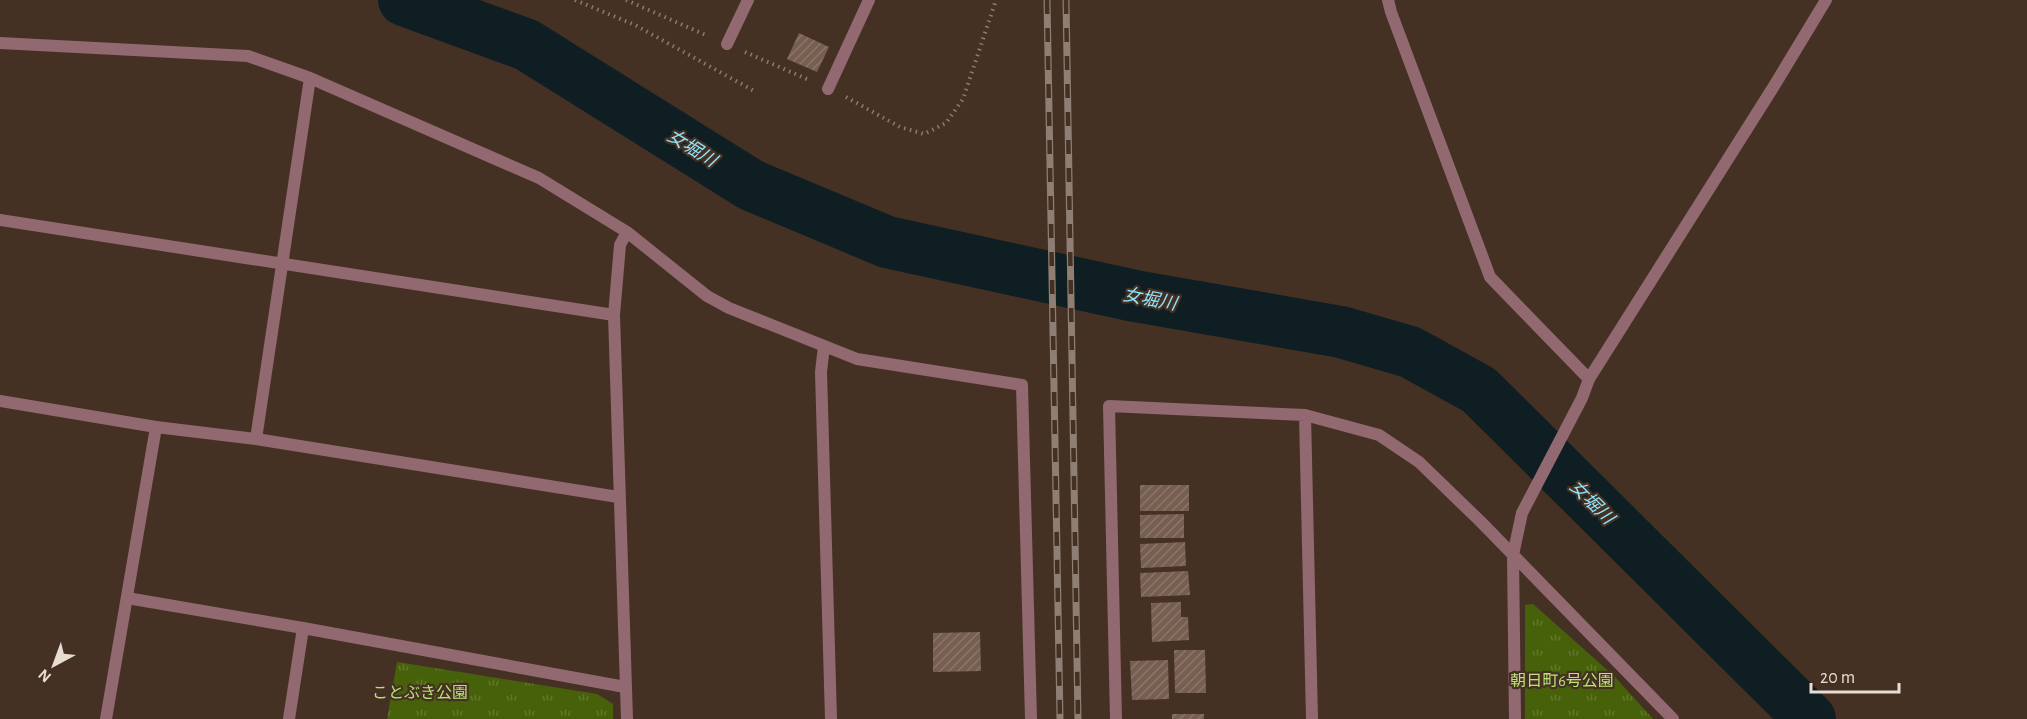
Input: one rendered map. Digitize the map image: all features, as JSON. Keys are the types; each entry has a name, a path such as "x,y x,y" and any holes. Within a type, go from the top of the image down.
{"street":[{"path":"728,44 748,0"},
{"path":"828,89 869,0"},
{"path":"1388,0 1490,277 1589,380"},
{"path":"1515,719 1513,555 1521,513 1582,398 1589,380 1826,0"},
{"path":"0,43 249,56 310,78 539,178 627,232 707,297 729,308 857,359 1022,385 1031,719"},
{"path":"256,439 310,78"},
{"path":"0,220 614,315"},
{"path":"627,232 620,245 614,315 618,497 627,719"},
{"path":"824,346 821,372 831,719"},
{"path":"0,401 618,497"},
{"path":"1116,719 1108,406 1305,414 1379,435 1419,462 1673,719"},
{"path":"1305,414 1312,719"},
{"path":"105,719 156,427"},
{"path":"127,598 625,687"},
{"path":"289,719 303,628"}],"path":[{"path":"575,0 635,25 756,92"}],"green space":[{"name":"朝日町6号公園","path":"1533,604 1614,676 1653,719 1525,719 1525,605"},
{"name":"ことぶき公園","path":"397,662 597,694 613,704 613,719 387,719"}],"building":[{"path":"799,33 829,47 817,72 787,59"},
{"path":"1140,485 1189,485 1189,511 1140,511"},
{"path":"1184,514 1184,538 1140,538 1140,515"},
{"path":"1185,542 1186,566 1141,568 1140,544"},
{"path":"1188,571 1190,595 1141,597 1140,573"},
{"path":"1181,602 1181,617 1188,617 1189,640 1152,642 1151,603"},
{"path":"980,632 981,671 933,672 933,633"},
{"path":"1174,650 1205,650 1206,693 1175,693"},
{"path":"1168,660 1169,699 1132,700 1130,661"},
{"path":"1172,714 1204,714 1204,719 1172,719"}],"waterway":[{"name":"女堀川","path":"404,0 527,45 751,185 887,242 1135,296 1341,332 1410,352 1479,390 1810,719"}],"railway":[{"path":"1047,0 1060,719"},
{"path":"1066,0 1078,719"}]}
